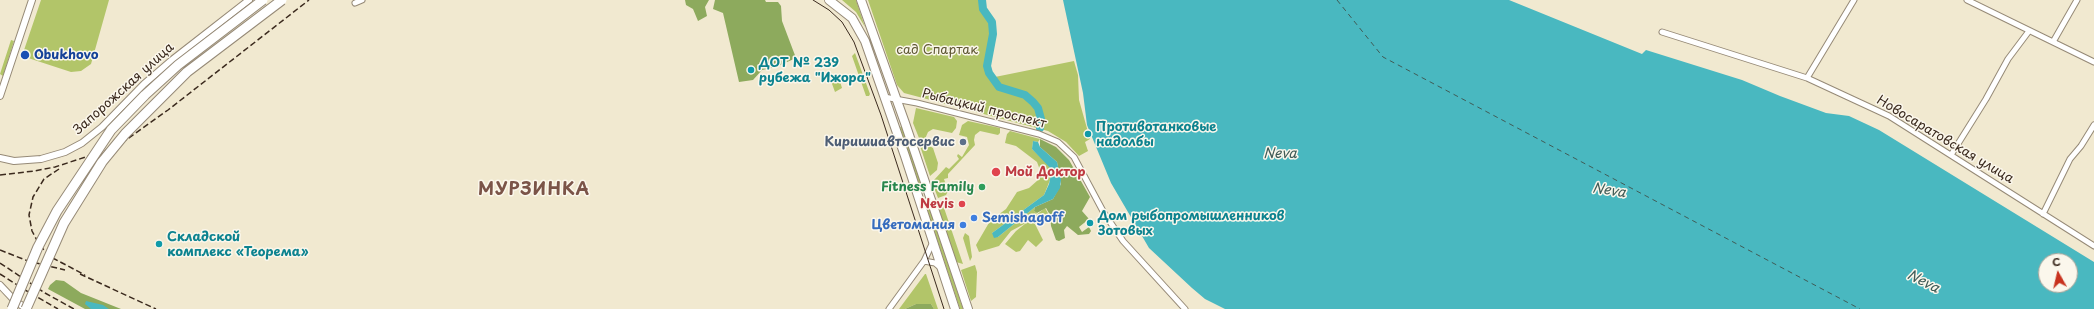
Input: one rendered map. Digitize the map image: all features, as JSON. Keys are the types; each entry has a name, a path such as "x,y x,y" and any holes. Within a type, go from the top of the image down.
{"highway":[{"path":"12,309 38,247 57,211 111,130 145,95 178,65 263,0"},
{"path":"27,309 64,223 106,157 125,134 187,72 282,0"}],"main road":[{"path":"829,0 855,23 865,41 919,198 955,309"},
{"path":"860,0 930,194 968,309"},
{"path":"919,198 930,194"}],"street":[{"path":"0,96 32,0"},
{"name":"Запорожская улица","path":"0,158 20,161 41,159 65,152 82,143 102,127 144,84 172,60 250,0"},
{"path":"355,3 362,0"},
{"path":"1807,78 1854,0"},
{"path":"1967,0 2094,62"},
{"path":"2052,42 2077,0"},
{"path":"1951,155 1986,99 2008,59 2029,31"},
{"name":"Новосаратовская улица","path":"1662,32 1807,78 1889,116 2094,246"},
{"name":"Рыбацкий проспект","path":"884,97 1040,134 1058,142 1074,157 1104,213 1123,241 1185,309"},
{"path":"2043,214 2070,159 2081,146 2094,125"},
{"path":"889,309 924,261 933,241"},
{"path":"924,261 935,263 942,268"},
{"path":"0,285 14,301 27,309"}],"green space":[{"path":"41,0 109,0 91,64 81,71 71,72 22,56"},
{"path":"685,0 709,0 705,7 707,16 698,21 693,9 686,5"},
{"path":"715,0 765,0 766,2 778,2 781,6 782,21 796,58 776,67 762,70 753,80 739,82 723,13 713,9"},
{"path":"842,0 856,0 865,27 856,12"},
{"name":"сад Спартак","path":"868,0 980,0 982,10 992,27 985,63 990,78 1074,61 1078,75 1079,100 1090,139 1085,142 1088,151 1079,156 1066,142 1048,131 904,93 897,85"},
{"path":"11,40 14,41 3,76 0,74"},
{"path":"855,53 870,94 869,96 866,96 852,56"},
{"path":"839,78 842,88 835,92 831,81"},
{"path":"916,108 954,117 957,121 956,128 952,133 933,129 928,132 925,139 919,138 913,123"},
{"path":"968,121 1000,128 1000,133 998,135 980,131 975,135 975,145 948,174 948,178 944,179 946,185 951,185 946,195 938,198 933,185 934,180 946,167 949,169 959,159 957,156 958,154 962,157 969,145 967,137 959,135 962,125"},
{"path":"903,126 923,188 922,189 920,187 900,127"},
{"path":"1010,131 1040,139 1038,142 1033,141 1032,149 1049,165 1052,175 1044,195 992,233 998,237 1035,207 1034,211 1037,213 1026,223 1011,231 999,246 979,252 976,245 990,221 1006,209 1017,192 1029,188 1038,180 1040,170 1037,162 1016,146 1005,143 1007,134"},
{"path":"1040,139 1056,147 1069,160 1090,197 1082,211 1089,219 1079,227 1082,232 1089,227 1091,231 1089,234 1078,235 1067,226 1064,230 1065,238 1059,241 1056,240 1051,226 1050,215 1046,208 1037,213 1034,211 1035,207 1053,199 1061,184 1057,162 1040,147"},
{"path":"926,144 933,148 938,163 937,170 930,176 920,146"},
{"path":"926,199 963,309 960,309 925,203"},
{"path":"942,202 963,264 956,262 938,206"},
{"path":"1045,208 1049,215 1035,224 1043,240 1036,247 1028,240 1020,251 1016,252 1005,244 1016,231"},
{"path":"965,233 969,236 972,257 970,261 963,238"},
{"path":"975,265 977,272 976,297 971,301 961,270"},
{"path":"925,274 938,309 934,309 931,304 916,304 905,309 899,309"},
{"path":"56,280 64,281 81,293 121,309 85,309 48,289"},
{"path":"916,304 931,304 934,309 905,309"}],"water":[{"name":"Neva","path":"1063,0 1509,0 1642,54 1646,50 1742,80 1826,113 1849,116 1879,130 2094,262 2094,309 1225,309 1205,299 1149,248 1111,183 1087,125 1083,93"},
{"path":"1033,141 1038,142 1040,147 1057,162 1061,180 1060,188 1053,199 1035,207 998,237 994,238 992,233 1044,195 1049,184 1052,170 1032,149"},
{"path":"86,301 103,305 109,309 91,309 85,304"}],"waterway":[{"name":"МУРЗИНКА","path":"982,0 983,9 992,22 993,34 987,66 989,73 999,87 1025,95 1033,102 1038,108 1041,119 1040,128"}],"ferry route":[{"path":"1337,0 1383,57 1860,309"}],"tram line":[{"path":"813,0 829,10 842,22 854,42 881,115 944,309"}],"railway":[{"path":"0,175 55,167 107,150 126,140 168,110 309,0"},
{"path":"59,169 44,179 33,197 29,215 32,231 39,244 49,256 85,275"},
{"path":"0,250 28,261 65,270"},
{"path":"0,263 45,293 74,309"},
{"path":"0,274 58,309"},
{"path":"80,274 156,309"}],"place":[{"name":"Obukhovo","path":"25,55"},
{"name":"ДОТ № 239 рубежа \"Ижора\"","path":"751,70"},
{"name":"Противотанковые надолбы","path":"1088,134"},
{"name":"Киришиавтосервис","path":"963,142"},
{"name":"Мой Доктор","path":"996,172"},
{"name":"Fitness Family","path":"982,187"},
{"name":"Nevis","path":"962,204"},
{"name":"Semishagoff","path":"974,218"},
{"name":"Дом рыбопромышленников Зотовых","path":"1090,223"},
{"name":"Цветомания","path":"963,225"},
{"name":"Складской комплекс «Теорема»","path":"159,244"}],"district":[{"name":"МУРЗИНКА","path":"534,190"}]}
